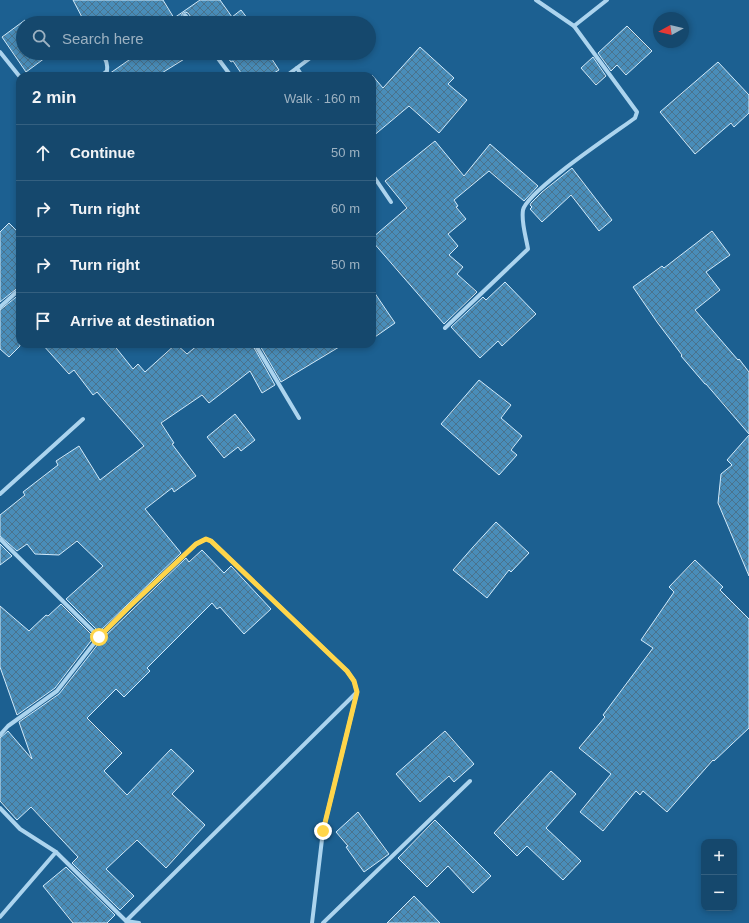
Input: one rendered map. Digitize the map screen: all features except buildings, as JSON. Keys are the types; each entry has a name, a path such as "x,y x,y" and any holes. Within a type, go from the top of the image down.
{"street":[{"path":"445,328 528,249 524,228 523,209 538,190 635,118 637,112 574,26 536,0"},
{"path":"574,26 607,0"},
{"path":"0,52 16,72"},
{"path":"106,60 108,66 106,72"},
{"path":"219,60 228,72"},
{"path":"291,72 307,60"},
{"path":"296,68 299,72"},
{"path":"376,180 391,202"},
{"path":"0,307 16,293"},
{"path":"258,348 299,418"},
{"path":"0,494 83,419"},
{"path":"0,539 99,637"},
{"path":"0,735 8,726 57,692 99,637 196,544 206,539 211,541 347,671 354,681 357,692 323,831 312,923"},
{"path":"126,920 357,692"},
{"path":"323,923 470,781"},
{"path":"0,808 20,828 56,852 126,920 138,923"},
{"path":"0,917 56,852"}],"route":[{"path":"99,637 196,544 206,539 211,541 347,671 354,681 357,692 323,831"}]}
